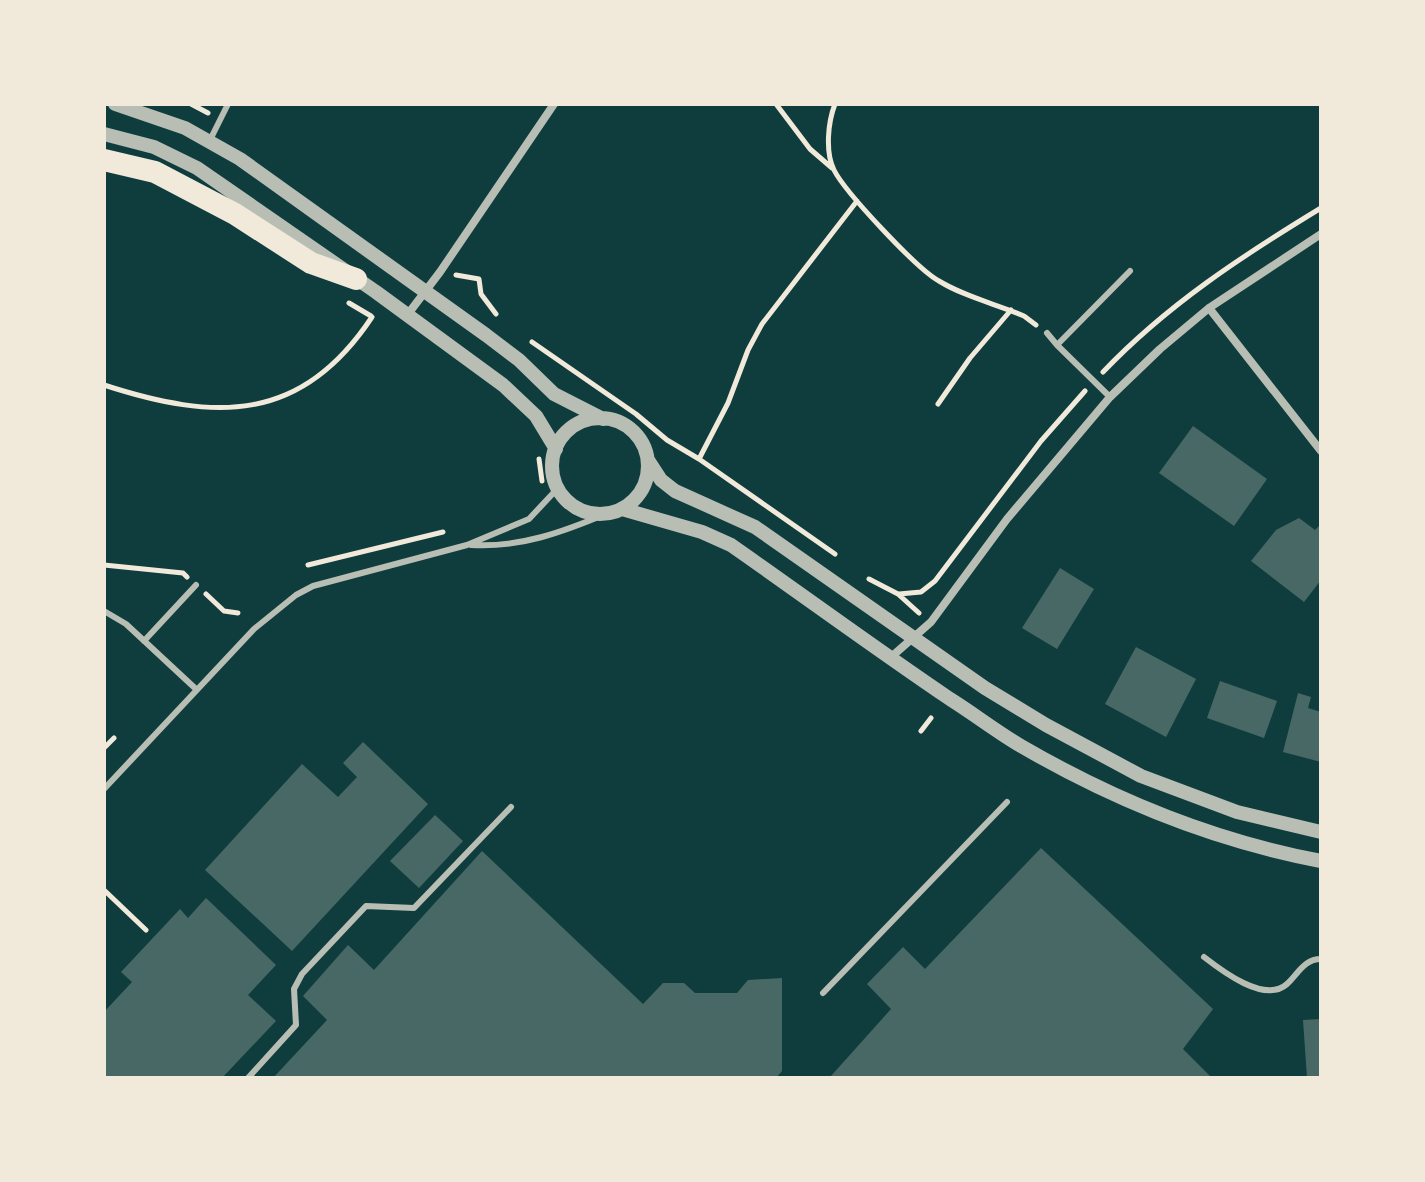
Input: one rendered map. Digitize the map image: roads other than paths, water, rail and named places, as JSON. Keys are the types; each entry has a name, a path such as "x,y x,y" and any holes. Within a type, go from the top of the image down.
{"highway":[{"path":"104,160 155,172 235,214 311,263 356,279"}],"street":[{"path":"115,104 185,128 240,159 519,360 554,394 603,419 617,422 636,434 661,480 675,491 755,527 985,688 1046,725 1141,776 1237,812 1321,832"},
{"path":"408,314 554,104"},
{"path":"104,134 154,147 197,168 408,314 503,385 536,416 556,449"},
{"path":"890,658 931,622 1007,519 1110,397 1209,308 1321,234"},
{"path":"1209,308 1321,451"},
{"path":"603,419 588,420 574,426 563,436 556,449 552,469 558,488 570,504 593,513 615,511 702,532 731,545 1019,745 1128,802 1232,840 1321,861"},
{"path":"615,511 636,498 643,488 648,460"}],"lane":[{"path":"209,142 228,104"},
{"path":"1057,345 1130,271"},
{"path":"1047,333 1110,397"},
{"path":"104,789 254,629 296,595 313,586 467,545 529,519 558,488"},
{"path":"467,545 498,547 551,536 615,511"},
{"path":"144,641 196,585"},
{"path":"104,611 126,624 197,690"},
{"path":"823,993 1007,802"},
{"path":"248,1078 296,1025 294,989 302,974 366,906 414,908 511,807"},
{"path":"1204,957 1229,976 1269,991 1285,987 1304,965 1321,959"}]}
